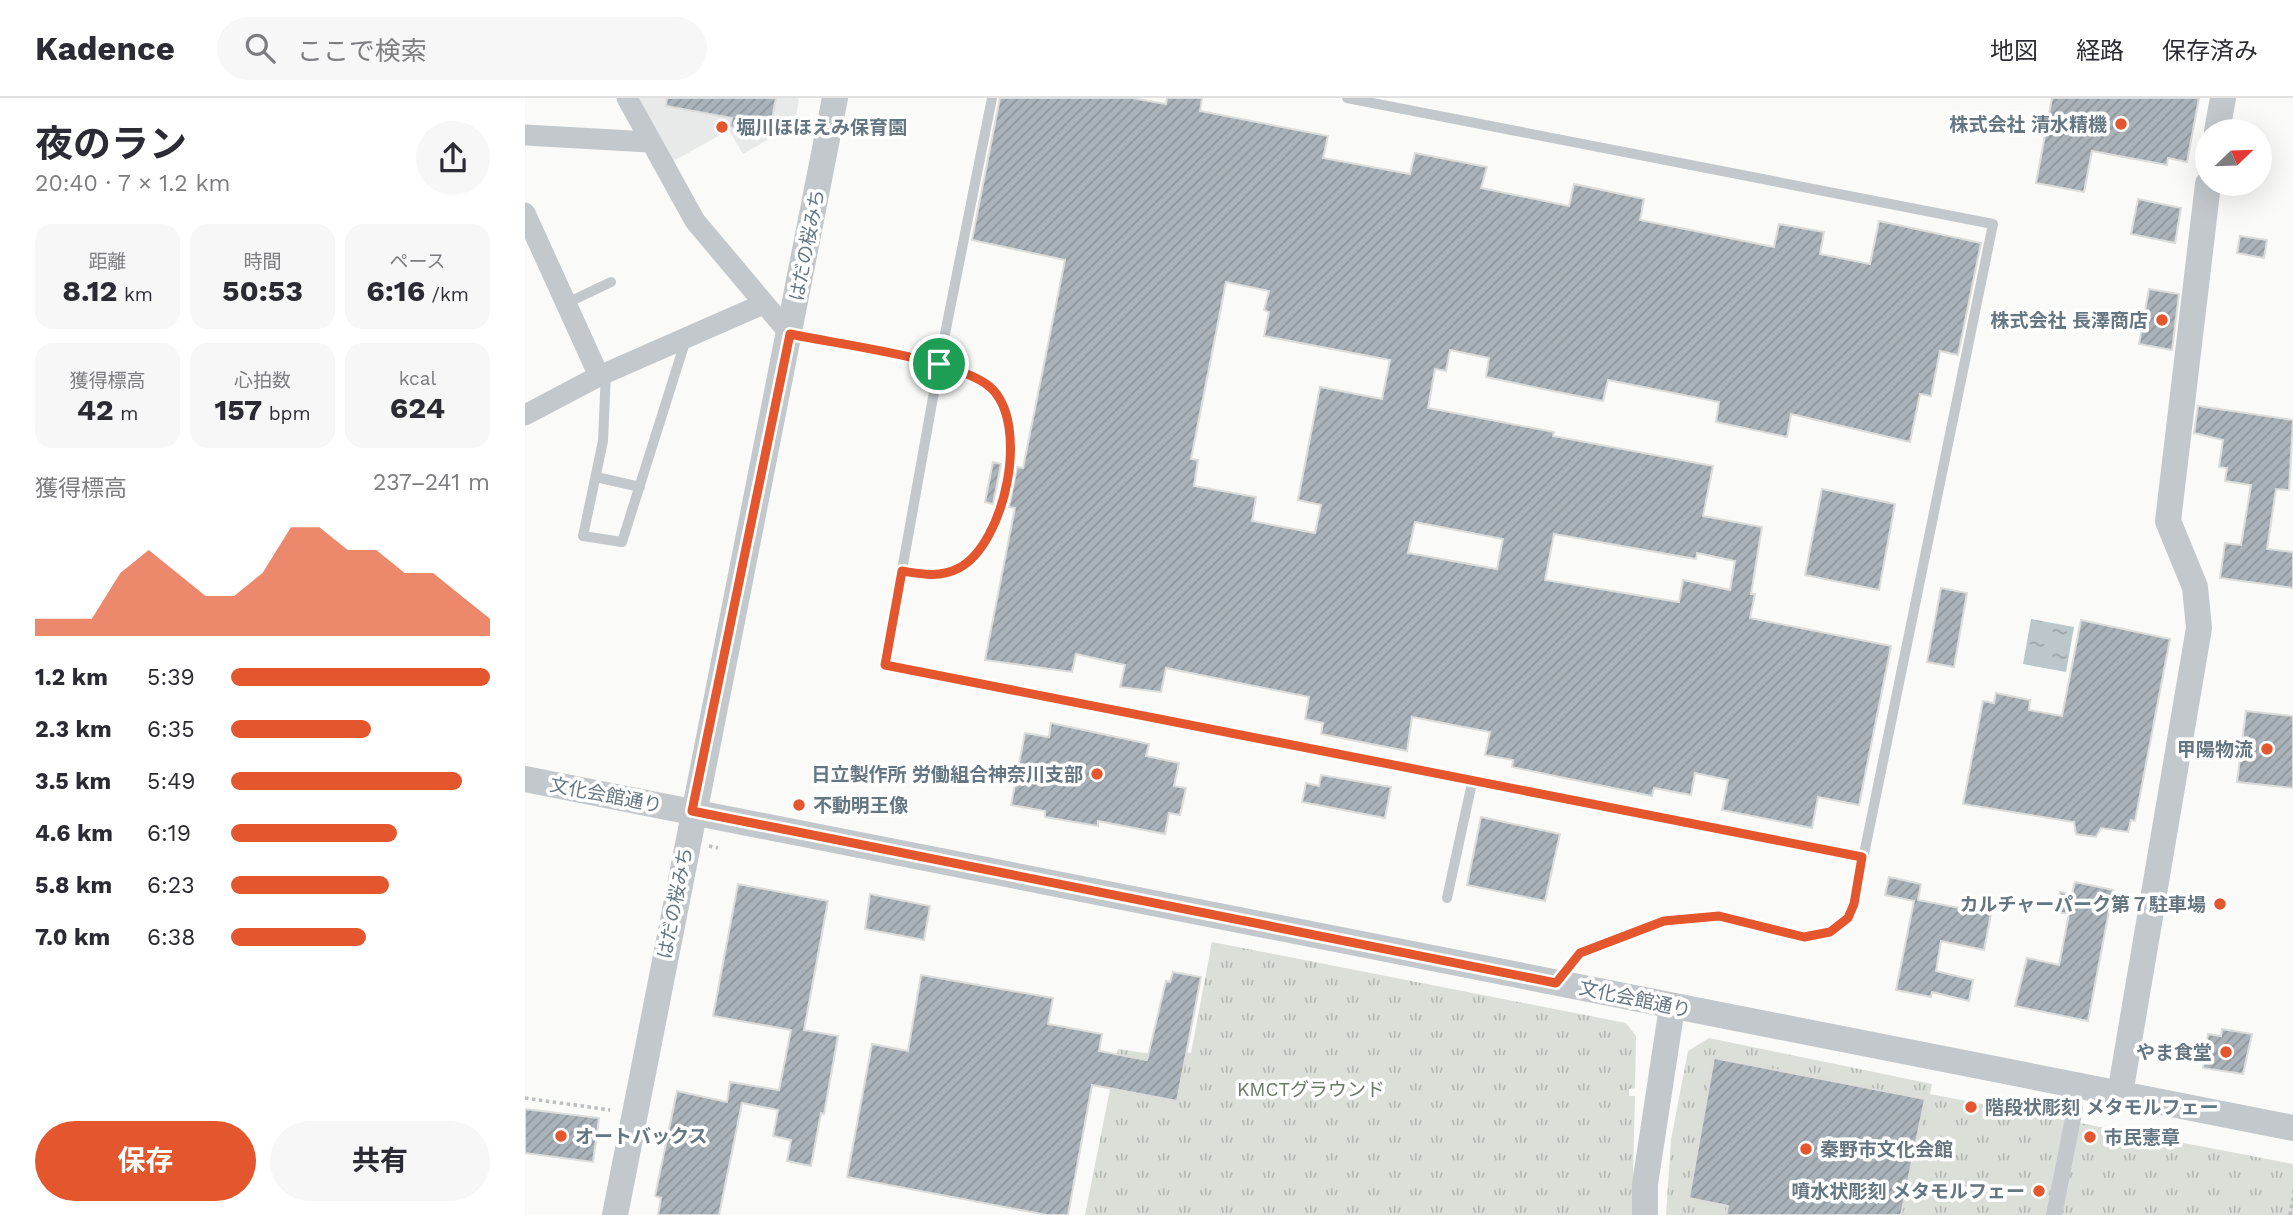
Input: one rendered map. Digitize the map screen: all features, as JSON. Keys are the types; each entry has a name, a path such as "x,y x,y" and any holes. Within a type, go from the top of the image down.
{"street":[{"path":"627,98 695,221 790,334"},
{"name":"はだの桜みち","path":"615,1215 692,811 790,334 835,98"},
{"path":"2219,119 2223,98"},
{"path":"525,135 649,142"},
{"path":"2120,1094 2199,628 2195,587 2168,522 2207,196"},
{"path":"525,214 533,248 567,303 602,374"},
{"path":"525,415 602,374 763,304"},
{"name":"文化会館通り","path":"525,779 2293,1128"},
{"path":"1645,1215 1645,1184 1672,1007"},
{"path":"2054,1215 2075,1108"}],"lane":[{"path":"992,98 939,364 885,665 1472,783 1862,857"},
{"path":"1347,98 1993,225 1854,904 1848,918 1830,932 1804,937 1719,916 1664,921 1580,953 1556,983"},
{"path":"567,303 611,282"},
{"path":"790,334 939,364 986,384 1003,403 1010,421 1012,437 998,520 986,544 959,568 944,574 926,575 902,571"},
{"path":"602,374 603,441 583,536 622,542 687,335"},
{"path":"596,477 640,487"},
{"path":"1447,898 1472,783"}],"path":[{"path":"525,1098 610,1111"},
{"path":"2290,1215 2293,1198"}],"shaded area":[{"name":"堀川ほほえみ保育園","path":"639,98 799,98 795,124 743,154 729,130 672,162"}],"green space":[{"name":"KMCTグラウンド","path":"1212,942 1626,1023 1636,1036 1635,1088 1629,1089 1629,1096 1635,1096 1632,1215 1085,1215 1118,1049 1173,1057 1174,1050 1191,1053"},
{"path":"1709,1038 1932,1084 1930,1094 2293,1164 2293,1215 1666,1215 1671,1140 1688,1051"}],"water":[{"path":"2031,619 2074,627 2066,672 2023,664"}],"building":[{"path":"667,98 776,98 769,134 730,127 732,118 666,106"},
{"path":"1000,98 1132,98 1166,104 1167,98 1202,98 1200,111 1328,136 1323,158 1410,174 1415,153 1487,167 1481,188 1569,206 1574,184 1644,199 1640,220 1774,247 1779,224 1824,232 1820,254 1870,264 1879,221 1981,243 1958,355 1940,351 1931,396 1920,394 1910,442 1791,414 1787,437 1716,422 1719,402 1608,380 1603,401 1548,390 1486,377 1489,358 1450,350 1446,371 1435,369 1428,408 1554,432 1553,436 1713,466 1703,516 1762,527 1751,594 1755,594 1750,618 1891,646 1859,805 1818,797 1812,828 1722,810 1728,780 1695,773 1691,795 1654,788 1652,796 1512,767 1513,760 1485,755 1490,732 1412,717 1407,751 1321,734 1323,723 1305,719 1309,697 1166,668 1161,692 1120,687 1125,665 1076,654 1072,672 985,660 1015,508 1009,507 1017,467 1023,468 1065,260 972,240","holes":["1226,282 1269,291 1264,310 1269,312 1264,336 1390,360 1382,399 1320,387 1298,500 1321,505 1315,533 1252,521 1256,497 1194,486 1198,460 1191,459","1415,522 1503,539 1497,569 1408,553","1554,534 1696,559 1697,553 1735,561 1730,590 1683,580 1679,602 1545,580"]},
{"name":"株式会社 清水精機","path":"2052,98 2199,98 2187,162 2168,158 2167,165 2092,151 2084,192 2036,183"},
{"path":"2138,199 2181,208 2175,243 2131,234"},
{"path":"2240,236 2267,240 2264,258 2237,253"},
{"name":"株式会社 長澤商店","path":"2149,289 2179,294 2172,350 2139,344"},
{"path":"2198,406 2293,420 2289,490 2276,489 2267,549 2293,552 2293,588 2220,578 2225,543 2241,545 2251,485 2225,481 2227,468 2219,467 2223,440 2194,433"},
{"path":"993,462 1001,464 993,504 985,502"},
{"path":"1822,489 1895,504 1879,590 1805,575"},
{"path":"1941,588 1967,593 1954,667 1927,662"},
{"path":"2081,620 2170,639 2135,821 2131,820 2128,832 2101,828 2096,837 2076,834 2074,822 1963,804 1983,701 1994,703 1996,693 2030,700 2029,710 2062,716"},
{"name":"甲陽物流","path":"2246,711 2293,716 2293,788 2237,782"},
{"name":"日立製作所 労働組合神奈川支部","path":"1051,723 1149,744 1146,756 1179,763 1174,786 1186,788 1180,815 1169,813 1165,834 1098,821 1098,826 1045,817 1045,811 1011,805 1025,733 1049,737"},
{"path":"1321,775 1391,787 1385,818 1302,802 1306,783 1319,786"},
{"path":"1481,817 1560,834 1545,901 1467,885"},
{"path":"1889,877 1921,884 1918,900 1991,914 1984,950 1941,941 1936,971 1973,980 1969,1001 1932,992 1931,997 1896,990 1914,901 1885,895"},
{"path":"2075,882 2113,890 2088,1021 2015,1006 2027,958 2059,965 2069,914 2056,912 2060,892 2072,894"},
{"path":"738,884 828,901 804,1030 838,1036 824,1114 821,1113 811,1166 787,1161 791,1140 773,1136 778,1110 742,1103 719,1215 658,1215 661,1198 655,1196 677,1091 727,1102 730,1082 779,1090 791,1030 713,1016"},
{"path":"870,894 930,906 924,940 865,929"},
{"path":"1173,972 1201,977 1177,1101 1092,1085 1068,1215 1047,1215 847,1177 872,1044 908,1051 921,975 1053,998 1048,1024 1102,1034 1099,1051 1147,1060 1166,981 1170,982"},
{"name":"やま食堂","path":"2222,1029 2252,1034 2243,1074 2203,1068 2208,1034 2221,1036"},
{"name":"秦野市文化会館","path":"1714,1058 1925,1099 1901,1215 1726,1215 1728,1206 1689,1198"},
{"name":"オートバックス","path":"525,1109 599,1118 593,1162 525,1153"}],"place":[{"name":"株式会社 清水精機","path":"2121,124"},
{"name":"堀川ほほえみ保育園","path":"722,127"},
{"name":"株式会社 長澤商店","path":"2162,320"},
{"name":"甲陽物流","path":"2267,749"},
{"name":"日立製作所 労働組合神奈川支部","path":"1097,774"},
{"name":"不動明王像","path":"799,805"},
{"name":"カルチャーパーク第７駐車場","path":"2220,904"},
{"name":"やま食堂","path":"2226,1052"},
{"name":"階段状彫刻 メタモルフェー","path":"1971,1107"},
{"name":"オートバックス","path":"561,1136"},
{"name":"市民憲章","path":"2090,1137"},
{"name":"秦野市文化会館","path":"1806,1149"},
{"name":"噴水状彫刻 メタモルフェー","path":"2039,1191"}],"route":[{"path":"790,334 939,364 980,379 993,389 1003,403 1010,421 1012,437 998,520 986,544 974,558 959,568 944,574 926,575 902,571 885,665 1472,783 1862,857 1854,904 1848,918 1830,932 1804,937 1719,916 1691,916 1664,921 1580,953 1556,983 692,811 790,334"}]}
